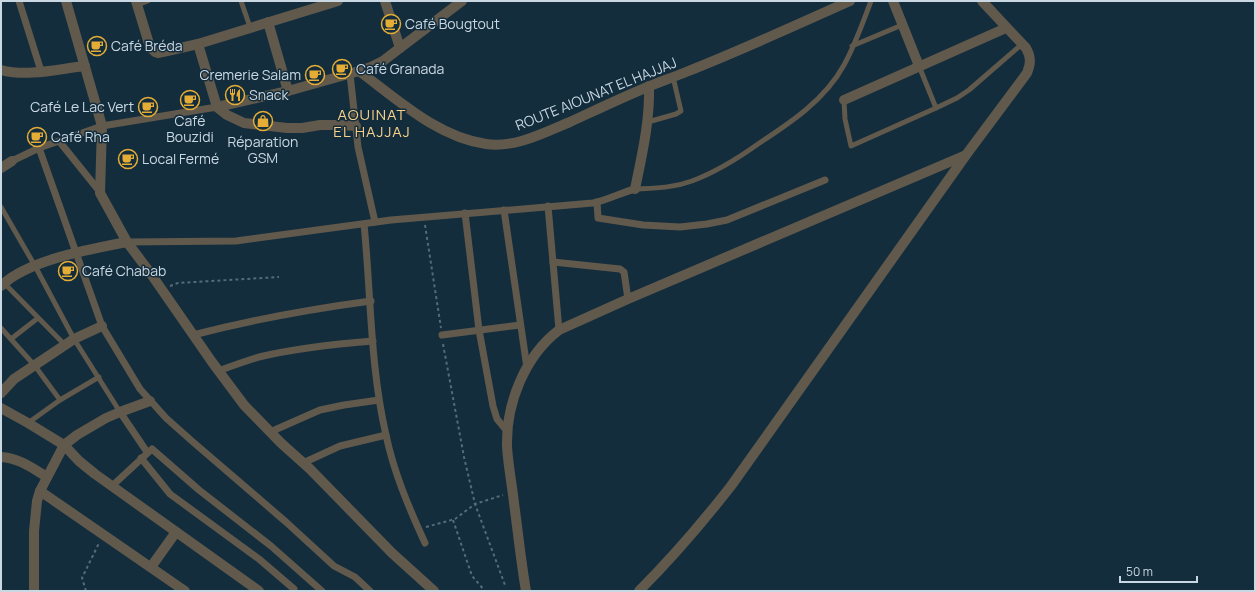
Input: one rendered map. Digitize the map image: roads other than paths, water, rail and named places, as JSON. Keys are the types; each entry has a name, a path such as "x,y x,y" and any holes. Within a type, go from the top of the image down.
{"street":[{"path":"19,1 41,72"},
{"path":"66,1 102,126 100,193"},
{"path":"136,3 147,41 155,52 161,53 198,44 320,4 338,1"},
{"path":"385,1 400,48"},
{"path":"1,168 39,148 102,126 217,107 288,91 371,67 383,61 462,1"},
{"name":"ROUTE AIOUNAT EL HAJJAJ","path":"354,73 428,121 466,139 487,144 500,144 527,140 649,86 784,31 850,1"},
{"path":"893,1 919,66"},
{"path":"639,591 697,529 731,486 966,155 1027,73 1030,64 1030,55 1022,44 982,1"},
{"path":"268,22 288,91"},
{"path":"844,100 1006,28"},
{"path":"198,44 217,107 235,119 256,125 287,128 302,128 320,125 356,126"},
{"path":"1,70 18,73 41,72 85,66"},
{"path":"354,73 358,147 375,222"},
{"path":"2,284 17,274 35,266 76,252 127,242 236,241 375,222 608,200 619,194 635,189 648,122 649,86"},
{"path":"59,141 100,193 127,242 161,288 218,372 244,405 392,553 434,591"},
{"path":"39,148 102,326 140,389 150,401 188,438 286,522 334,566 355,577 370,591"},
{"path":"526,591 507,447 507,431 508,417 512,402 527,368 541,346 559,330 628,299 966,155"},
{"path":"1,157 12,161"},
{"path":"597,202 598,218 643,225 680,227 728,220 825,180"},
{"path":"548,206 559,330"},
{"path":"504,210 527,368"},
{"path":"464,213 479,330 495,414 507,431"},
{"path":"364,224 379,400 386,435 401,487 425,543"},
{"path":"553,262 620,269 624,272 628,299"},
{"path":"193,335 250,321 314,309 371,301"},
{"path":"442,335 520,325"},
{"path":"1,393 14,379 74,339 102,326"},
{"path":"218,372 258,357 281,352 329,345 373,341"},
{"path":"270,432 320,410 379,400"},
{"path":"34,591 34,531 37,501 40,491 64,445 77,435 120,412 150,401"},
{"path":"1,408 64,445 79,461 112,486 259,591"},
{"path":"120,412 147,452"},
{"path":"303,463 340,446 386,435"},
{"path":"112,486 152,449 199,490 260,537 322,591"},
{"path":"1,458 12,458 18,460 47,477"},
{"path":"141,458 170,494 259,559 294,589"},
{"path":"40,491 185,591"},
{"path":"151,567 176,532"}],"lane":[{"path":"136,3 148,1"},
{"path":"241,1 250,27"},
{"path":"635,189 674,186 691,182 729,164 779,130 815,101 844,66 872,1"},
{"path":"852,46 902,25"},
{"path":"844,100 846,124 851,146 957,98 969,90 1022,44"},
{"path":"919,66 936,108"},
{"path":"648,122 676,114 681,111 673,77"},
{"path":"1,207 74,339 120,412"},
{"path":"2,284 65,346"},
{"path":"12,340 38,318"},
{"path":"1,328 35,366 60,400"},
{"path":"28,423 60,400 99,378"}],"place":[{"name":"Café Bougtout","path":"391,24"},
{"name":"Café Bréda","path":"97,46"},
{"name":"Café Granada","path":"342,69"},
{"name":"Cremerie Salam","path":"315,75"},
{"name":"Snack","path":"235,95"},
{"name":"Café Bouzidi","path":"190,100"},
{"name":"Café Le Lac Vert","path":"148,107"},
{"name":"Réparation GSM","path":"263,121"},
{"name":"Café Rha","path":"37,137"},
{"name":"Local Fermé","path":"128,159"},
{"name":"Café Chabab","path":"68,271"}],"district":[{"name":"AOUINAT EL HAJJAJ","path":"372,124"}]}
